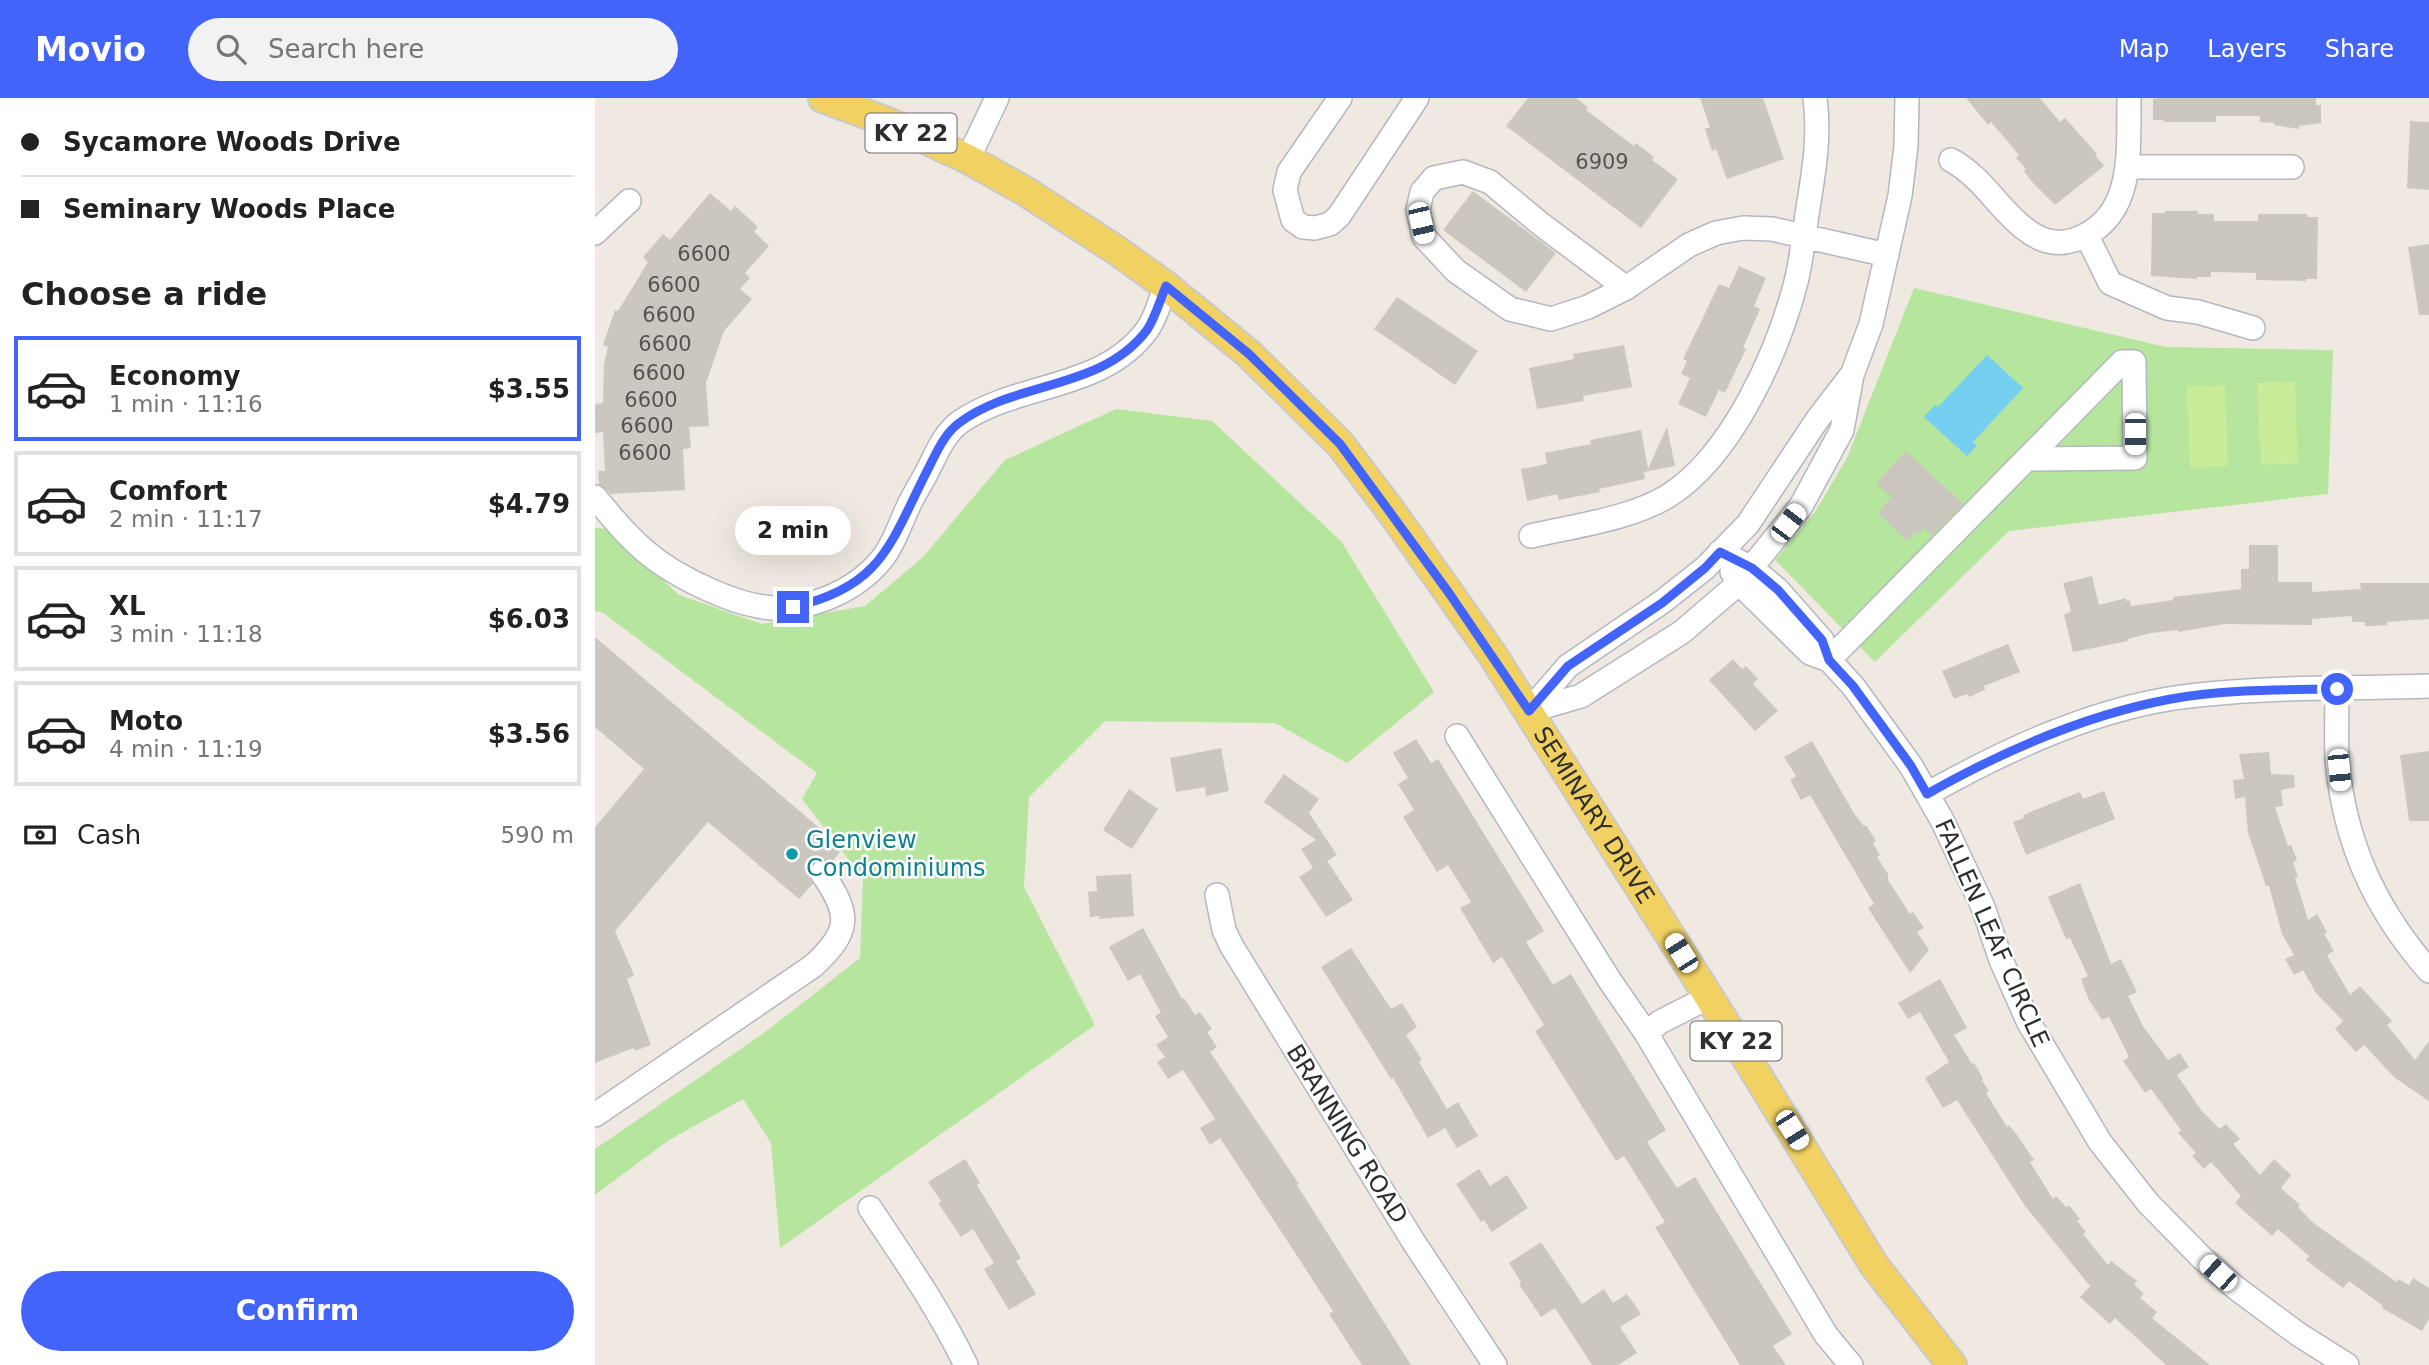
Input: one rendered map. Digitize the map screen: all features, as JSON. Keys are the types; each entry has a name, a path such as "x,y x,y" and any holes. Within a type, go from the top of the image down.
{"main road":[{"name":"SEMINARY DRIVE","path":"823,98 890,123 968,159 1025,191 1119,251 1249,354 1340,444 1492,654 1709,997 1874,1265 1952,1365"}],"street":[{"path":"968,159 997,98"},
{"path":"1341,98 1289,172 1285,190 1288,208 1293,220 1303,227 1315,228 1330,224 1339,216 1417,98"},
{"path":"1531,536 1637,511 1668,496 1693,477 1709,460 1753,394 1784,320 1796,280 1817,159 1818,117 1815,98"},
{"path":"1529,711 1581,696 1682,632 1745,575 1801,506 1842,430 1852,375 1871,324 1900,196 1906,146 1907,98"},
{"path":"1951,160 1968,169 2024,229 2043,240 2062,244 2087,236 2107,221 2120,198 2128,167 2128,98"},
{"path":"2128,167 2292,167"},
{"path":"1626,288 1490,182 1463,172 1434,178 1422,192 1418,209 1424,237 1457,271 1510,309 1551,319 1588,307 1626,288 1689,245 1716,233 1743,228 1762,229 1887,255"},
{"path":"595,233 629,201"},
{"path":"2087,236 2110,282 2168,308 2198,312 2253,328"},
{"path":"595,497 622,530 661,564 714,591 759,607 793,607 820,601 852,586 882,559 942,442 958,424 989,404 1091,373 1128,349 1148,329 1166,286"},
{"path":"1829,660 2122,362 2134,362 2135,458 2028,459"},
{"path":"1529,711 1568,666 1662,603 1705,568 1748,524 1817,420 1852,375"},
{"name":"FALLEN LEAF CIRCLE","path":"1720,552 1745,575 1778,590 1822,640 1829,660 1853,686 1911,766 1942,820 1983,907 2001,960 2028,1021 2100,1142 2148,1203 2201,1257 2246,1296 2347,1365"},
{"path":"1927,794 2015,748 2067,727 2117,711 2171,699 2228,692 2429,687"},
{"path":"2337,689 2337,756 2340,784 2353,841 2366,877 2383,911 2429,971"},
{"path":"1457,736 1609,981 1646,1032 1826,1335 1851,1365"},
{"path":"595,1115 813,966 833,947 844,925 839,898 822,873"},
{"name":"BRANNING ROAD","path":"1217,895 1224,930 1231,945 1413,1241 1495,1365"},
{"path":"1646,1032 1709,997"},
{"path":"870,1208 931,1300 966,1365"}],"green space":[{"path":"1914,288 2166,347 2333,350 2328,494 2009,531 1875,662 1775,560 1815,512 1847,458"},
{"path":"2295,382 2298,463 2261,465 2257,383"},
{"path":"2225,385 2228,466 2190,468 2187,386"},
{"path":"1116,409 1212,421 1341,541 1434,692 1347,763 1275,723 1105,721 1029,797 1024,887 1095,1025 780,1248 771,1143 743,1099 669,1140 595,1195 595,1149 764,1033 860,958 863,878 802,799 817,773 602,612 595,611 595,528 608,529 679,595 762,624 865,606 922,558 1005,460"}],"water":[{"path":"1987,355 2023,388 1973,442 1977,445 1967,456 1924,417 1935,405 1938,407"}],"building":[{"path":"1528,98 1576,98 1588,107 1586,110 1634,146 1636,143 1654,157 1652,160 1678,179 1641,228 1506,126"},
{"path":"1700,98 1763,98 1784,159 1727,179 1716,149 1712,151 1705,129 1710,127"},
{"path":"1966,98 2040,98 2060,122 2065,118 2097,154 2095,155 2104,166 2055,205 2024,171 2026,169 2016,158 2019,155 1991,122 1988,125"},
{"path":"2316,98 2316,105 2321,105 2321,123 2299,126 2299,129 2260,122 2260,116 2216,116 2216,122 2163,122 2164,120 2153,120 2153,99"},
{"path":"2410,121 2429,122 2429,190 2407,188"},
{"path":"1473,191 1556,253 1526,292 1443,230"},
{"path":"710,193 731,211 735,206 758,227 754,232 769,246 745,273 750,278 740,289 752,299 724,331 706,383 709,426 689,427 691,448 683,449 685,490 611,494 599,484 598,471 605,471 603,432 595,433 595,404 603,403 604,364 608,347 603,345 615,310 618,311 648,262 643,257 663,234 670,240"},
{"path":"2165,211 2214,214 2214,221 2258,221 2258,214 2307,214 2307,217 2318,217 2317,279 2256,280 2256,273 2211,272 2211,277 2197,279 2151,276 2152,213"},
{"path":"2429,244 2429,315 2419,315 2408,247"},
{"path":"1739,266 1766,278 1754,306 1760,309 1743,348 1746,349 1725,393 1719,390 1706,417 1678,404 1690,378 1681,374 1687,361 1683,359 1719,284 1729,288"},
{"path":"1397,297 1478,351 1455,385 1374,329"},
{"path":"1624,345 1632,387 1583,396 1584,401 1537,409 1529,368 1574,359 1573,354"},
{"path":"1667,427 1675,466 1644,472 1645,479 1599,489 1600,492 1559,500 1557,494 1527,501 1521,469 1547,464 1545,453 1591,444 1590,440 1641,430 1648,469"},
{"path":"1906,451 1963,504 1932,535 1924,528 1907,541 1878,513 1891,497 1876,483"},
{"path":"2249,545 2278,545 2278,582 2312,582 2312,592 2361,589 2360,583 2429,583 2429,619 2387,622 2387,625 2375,626 2365,626 2365,622 2352,622 2352,616 2312,619 2312,625 2225,624 2178,632 2151,633 2127,639 2128,641 2073,652 2064,615 2071,611 2063,583 2092,576 2099,605 2126,598 2126,601 2130,600 2131,606 2173,600 2173,597 2241,589 2241,569 2249,569"},
{"name":"Glenview Condominiums","path":"595,637 843,848 831,863 821,859 810,866 808,874 813,884 799,899 708,822 615,931 634,975 627,979 651,1045 635,1051 633,1048 595,1063 595,827 644,769 595,727"},
{"path":"2008,644 2020,672 1984,686 1985,690 1969,697 1967,694 1954,699 1942,671"},
{"path":"1733,659 1742,669 1746,666 1758,679 1753,684 1778,711 1755,731 1709,680"},
{"path":"1416,739 1431,763 1438,759 1544,931 1526,942 1553,985 1571,974 1666,1130 1647,1142 1677,1188 1695,1177 1792,1334 1773,1346 1786,1365 1740,1365 1655,1227 1665,1222 1624,1156 1616,1161 1535,1031 1544,1025 1502,957 1493,963 1460,908 1471,902 1448,865 1437,872 1403,817 1414,810 1398,784 1408,778 1393,753"},
{"path":"1812,741 1855,815 1866,825 1876,841 1873,843 1880,855 1877,857 1888,874 1888,880 1910,914 1913,912 1924,928 1917,932 1929,950 1910,973 1868,908 1874,904 1810,795 1801,800 1790,780 1796,776 1784,757"},
{"path":"1221,748 1229,791 1206,796 1205,787 1176,792 1170,758"},
{"path":"2429,751 2429,821 2409,821 2400,755"},
{"path":"2269,752 2271,774 2294,775 2295,787 2281,790 2283,806 2275,807 2288,846 2291,845 2297,860 2293,862 2298,877 2295,878 2308,920 2317,914 2334,951 2327,955 2350,995 2360,986 2392,1021 2387,1025 2415,1060 2429,1041 2429,1101 2395,1078 2364,1045 2356,1052 2335,1029 2343,1021 2316,993 2303,970 2294,975 2285,959 2294,955 2282,934 2269,886 2266,886 2248,833 2245,797 2235,799 2233,780 2244,779 2239,754"},
{"path":"1284,774 1319,799 1309,813 1337,855 1327,861 1353,900 1326,917 1299,877 1313,868 1301,849 1316,840 1264,802"},
{"path":"1129,789 1158,809 1132,849 1103,830"},
{"path":"2104,791 2115,819 2026,855 2013,822 2024,818 2023,815 2080,792 2083,799"},
{"path":"1131,874 1134,916 1099,919 1099,916 1090,917 1088,892 1097,891 1096,876"},
{"path":"2080,883 2111,964 2121,959 2137,992 2128,996 2143,1026 2168,1060 2180,1053 2189,1067 2177,1075 2201,1110 2220,1129 2226,1124 2240,1139 2233,1144 2260,1175 2274,1159 2291,1175 2281,1188 2300,1205 2298,1207 2312,1222 2396,1282 2398,1279 2409,1285 2413,1278 2429,1288 2429,1319 2422,1331 2382,1308 2383,1306 2349,1281 2343,1288 2306,1260 2309,1256 2278,1229 2272,1236 2235,1203 2241,1196 2211,1162 2204,1169 2192,1156 2196,1153 2178,1133 2181,1130 2151,1089 2145,1093 2123,1061 2129,1057 2109,1017 2102,1020 2089,1000 2081,979 2088,976 2070,938 2066,939 2048,897"},
{"path":"1143,928 1182,999 1184,998 1195,1015 1200,1012 1212,1029 1207,1032 1217,1047 1210,1052 1299,1184 1297,1185 1411,1365 1362,1365 1329,1314 1333,1311 1220,1138 1210,1145 1200,1128 1215,1119 1183,1070 1168,1079 1157,1062 1165,1057 1156,1045 1168,1037 1155,1016 1161,1013 1140,974 1128,981 1109,947"},
{"path":"1351,948 1391,1009 1402,1003 1417,1027 1406,1035 1422,1060 1419,1062 1447,1109 1458,1102 1478,1136 1457,1148 1445,1128 1428,1138 1393,1078 1391,1079 1321,967"},
{"path":"1940,979 1967,1028 1954,1035 1983,1078 1989,1091 1986,1093 2007,1127 2009,1125 2034,1160 2030,1162 2053,1199 2056,1196 2066,1207 2069,1205 2080,1219 2077,1221 2086,1232 2083,1234 2108,1265 2111,1261 2137,1281 2134,1284 2144,1294 2140,1298 2157,1312 2152,1318 2210,1365 2166,1365 2115,1318 2110,1324 2080,1297 2090,1286 2025,1206 1957,1100 1943,1108 1925,1078 1949,1062 1920,1012 1908,1019 1898,1003"},
{"path":"965,1159 980,1183 977,1185 1021,1258 1016,1261 1036,1294 1009,1310 984,1269 994,1263 973,1229 961,1237 938,1203 941,1201 928,1182"},
{"path":"1479,1169 1490,1186 1507,1175 1528,1208 1492,1232 1484,1220 1481,1222 1456,1184"},
{"path":"1541,1242 1582,1304 1604,1289 1613,1303 1627,1294 1641,1314 1620,1327 1637,1353 1618,1365 1592,1365 1555,1308 1541,1317 1519,1284 1521,1282 1509,1263"}],"place":[{"name":"Glenview Condominiums","path":"792,854"}],"route":[{"path":"793,607 820,601 852,586 882,559 942,442 958,424 989,404 1091,373 1128,349 1148,329 1166,286 1249,354 1340,444 1449,593 1529,711 1568,666 1662,603 1705,568 1720,552 1752,568 1778,590 1822,640 1829,660 1853,686 1911,766 1927,794 2015,748 2117,711 2171,699 2228,692 2337,689"}]}
